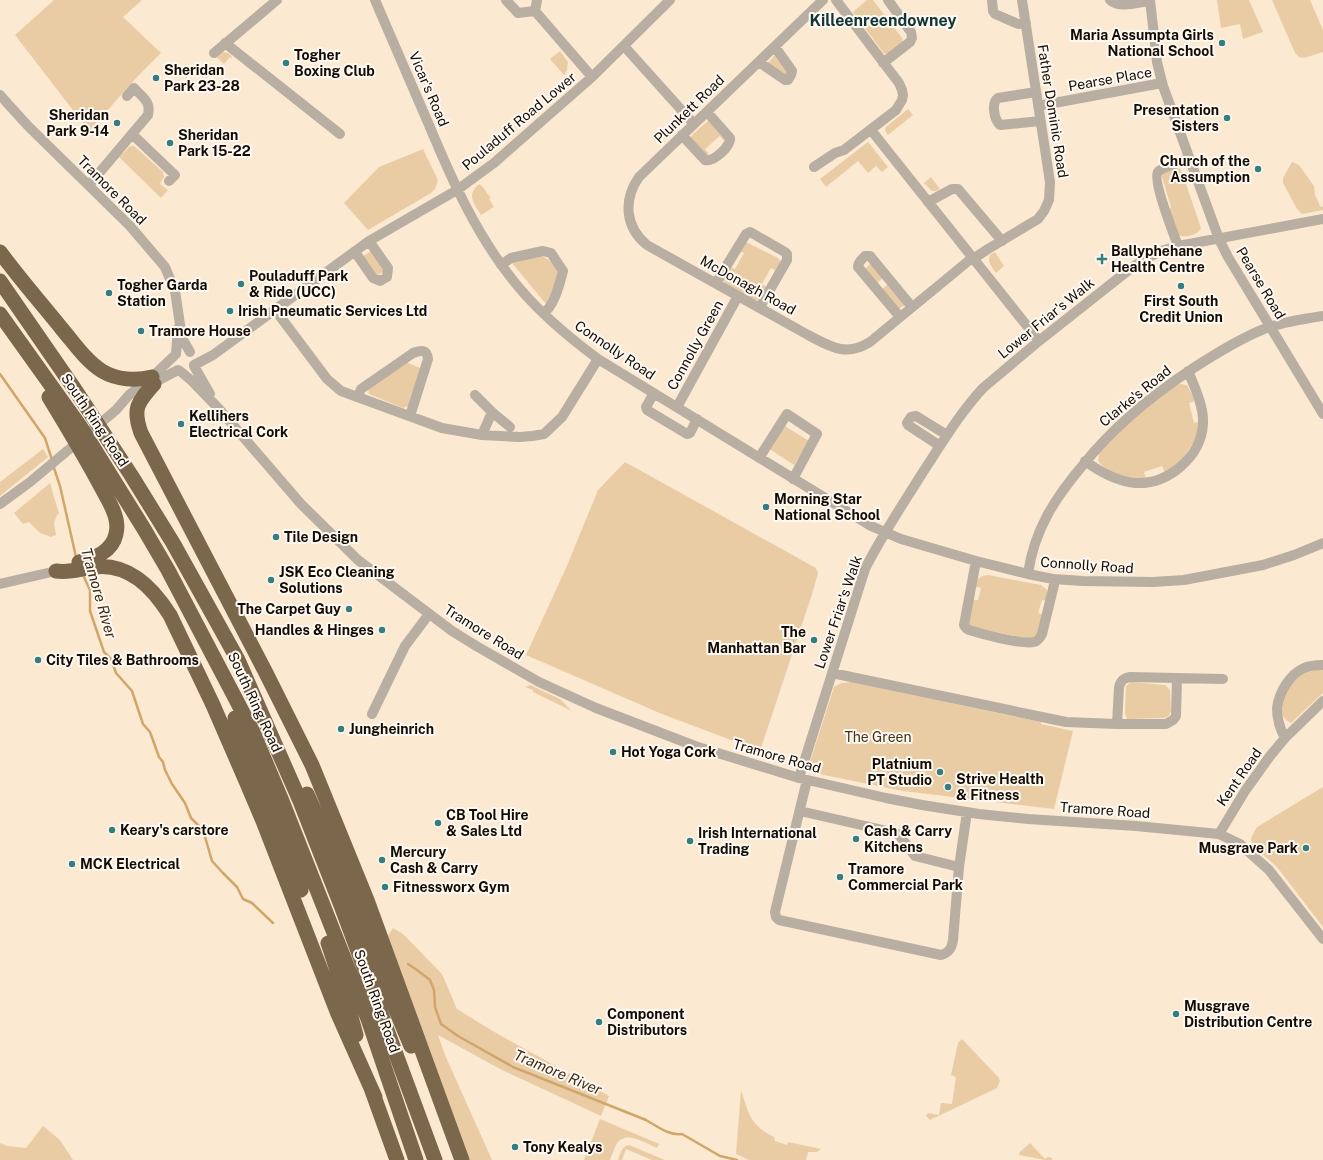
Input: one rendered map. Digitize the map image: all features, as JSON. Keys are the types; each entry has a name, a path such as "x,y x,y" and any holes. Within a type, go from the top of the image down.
{"highway":[{"path":"0,252 76,346 97,367 110,375 126,379 153,380"},
{"name":"South Ring Road","path":"0,281 84,402 131,475 173,543 238,660 300,801 342,908 435,1160"},
{"path":"0,315 89,465 113,509 117,521 117,533 113,543 105,552 94,558 65,566 56,571"},
{"name":"South Ring Road","path":"0,315 80,426 124,495 168,570 252,730 282,801 368,1019 416,1160"},
{"path":"153,380 138,405 137,417 141,433 270,680 312,765 370,907 462,1160"},
{"path":"56,571 67,572 94,566 119,569 143,581 170,615 213,705 249,787 338,1014 375,1097"},
{"path":"168,570 242,733 292,865 397,1160"},
{"path":"238,660 302,783 332,850 376,963 418,1064 454,1160"},
{"path":"216,662 275,800 314,903 343,988 368,1080"}],"street":[{"path":"214,52 277,0"},
{"name":"Vicar's Road","path":"375,0 456,190"},
{"path":"506,0 518,13 535,11"},
{"path":"535,11 537,0"},
{"name":"Pouladuff Road Lower","path":"193,359 213,355 276,311 369,242 456,190 509,151 592,77 670,0"},
{"name":"Plunkett Road","path":"639,177 823,0"},
{"path":"814,167 835,153 844,150 871,130 896,110 902,100 902,90 836,0"},
{"path":"883,63 910,42 912,38 912,32 888,0"},
{"path":"992,0 993,11 995,14 1018,24 1026,23"},
{"name":"Father Dominic Road","path":"972,259 1038,219 1049,200 1050,182 1022,0"},
{"name":"Pearse Road","path":"1110,0 1119,4 1150,0 1157,62 1162,84 1219,239 1228,257 1323,414"},
{"path":"535,11 592,77"},
{"path":"225,43 340,134"},
{"path":"624,46 694,124"},
{"path":"759,62 785,80 788,80 792,75 792,71 775,47"},
{"name":"Pearse Place","path":"1038,106 1162,84"},
{"path":"89,185 148,115 150,108 147,101 134,88 127,96"},
{"path":"1036,92 998,98 995,100 994,104 997,121 1000,125 1040,121"},
{"name":"Tramore Road","path":"0,95 28,126 130,226 165,268 175,291 182,338 193,359 204,386 220,410"},
{"path":"682,135 705,160 711,161 714,159 729,145 731,140 707,112"},
{"path":"871,130 972,259 1039,341"},
{"path":"132,134 175,175 169,181"},
{"path":"1178,246 1162,201 1156,176 1161,170 1189,159"},
{"name":"McDonagh Road","path":"639,177 631,191 628,207 629,219 638,236 647,245 830,347 843,350 864,346 972,259"},
{"path":"928,202 952,189 958,189 1002,241"},
{"name":"Connolly Road","path":"456,190 484,239 501,265 543,313 562,331 598,359 793,479 871,526 901,539 976,561 1053,579 1117,582 1175,581 1263,565 1294,555 1323,542"},
{"name":"Lower Friar's Walk","path":"959,867 953,940 949,951 946,954 941,955 779,920 776,918 775,912 800,811 803,779 832,672 861,578 875,548 940,446 973,399 983,388 1039,341 1137,264 1161,252 1178,246 1323,219"},
{"name":"Connolly Green","path":"716,283 746,234 750,232 752,233 785,252 788,257 760,307"},
{"path":"355,252 373,278 380,281 387,277 388,268 369,242"},
{"path":"501,265 514,258 543,251 551,253 564,271 553,302 548,311 543,313"},
{"path":"900,317 858,267 858,264 865,256 870,256 912,307"},
{"path":"876,288 888,278"},
{"name":"Connolly Green","path":"677,407 738,296"},
{"path":"276,311 327,379 341,391 442,428 482,435 520,437 544,434 562,417 598,359"},
{"name":"Clarke's Road","path":"1028,574 1033,548 1046,517 1065,486 1103,441 1132,413 1188,371 1230,346 1271,327 1295,320 1323,316"},
{"name":"Tramore Road","path":"175,355 179,318"},
{"path":"0,504 30,482 116,410 129,395 153,380 179,371 190,371 193,359 183,350 175,355 153,380"},
{"path":"358,397 361,389 413,353 420,350 424,351 428,354 428,359 410,416"},
{"path":"175,355 173,364 179,371"},
{"name":"Tramore Road","path":"179,371 192,381 220,410 288,490 358,560 429,614 478,647 520,672 586,703 683,742 766,769 803,779 922,806 967,812 1028,819 1136,826 1219,834 1240,844 1269,870 1323,939"},
{"name":"Clarke's Road","path":"1085,462 1122,481 1136,483 1157,480 1180,468 1189,459 1196,448 1201,437 1203,424 1200,402 1188,371"},
{"name":"Connolly Road","path":"654,393 646,408 653,414 687,434 690,433 697,420"},
{"path":"475,395 510,427"},
{"path":"482,435 492,412"},
{"path":"759,458 787,414 818,434 793,479"},
{"path":"940,446 908,425 907,423 911,417 916,416 948,435"},
{"path":"976,561 964,625 969,630 1000,638 1031,642 1040,639 1054,585 1053,579"},
{"path":"0,584 56,571"},
{"path":"372,714 405,646 429,614"},
{"path":"1285,738 1280,727 1277,708 1282,691 1289,681 1302,669 1314,665 1323,665"},
{"path":"832,672 1066,722 1116,724 1166,724 1173,720 1176,716 1177,679"},
{"path":"1116,724 1119,687 1125,678 1222,680"},
{"name":"Kent Road","path":"1219,834 1245,791 1268,758 1285,738 1323,701"},
{"path":"800,811 896,833 915,856 959,867 967,812"}],"green space":[{"path":"54,0 142,0 123,17 161,53 138,76 89,131 15,35"},
{"path":"867,0 873,0 902,38 903,43 887,55 883,52 853,12"},
{"path":"1217,0 1249,0 1263,32 1243,39 1240,24 1221,28"},
{"path":"1272,0 1310,0 1323,30 1323,52 1304,58 1299,57 1295,53"},
{"path":"560,51 568,62 567,70 564,75 550,59"},
{"path":"223,52 228,53 232,57 232,59 230,57 224,64 215,56"},
{"path":"775,55 789,68 786,76 768,63"},
{"path":"908,109 913,115 888,135 885,131 886,127"},
{"path":"708,121 725,139 724,141 720,136 705,149 709,154 707,155 691,138 692,135"},
{"path":"868,142 888,167 882,172 876,166 868,173 858,161 826,187 820,179"},
{"path":"130,146 134,146 163,172 164,177 160,184 168,190 161,198 119,157"},
{"path":"423,149 438,180 435,189 431,193 368,230 344,203 379,167"},
{"path":"1292,162 1299,165 1314,186 1315,195 1320,206 1323,207 1323,210 1302,214 1297,209 1283,183 1283,178"},
{"path":"1178,168 1182,172 1201,228 1194,235 1177,235 1169,211 1171,207 1162,177 1163,173"},
{"path":"931,177 940,189 932,191 924,183"},
{"path":"479,184 491,197 489,199 494,207 481,215 472,199 473,192"},
{"path":"746,242 778,258 781,262 776,271 771,268 762,284 768,288 758,300 754,300 726,284 723,280 729,267 735,269 744,253 738,250"},
{"path":"371,251 383,266 383,272 377,276 363,256"},
{"path":"995,252 1004,266 996,273 989,260 990,255"},
{"path":"539,255 551,262 559,275 546,304 512,263"},
{"path":"870,264 874,264 885,276 876,284 865,270"},
{"path":"890,282 905,305 899,309 881,290"},
{"path":"406,362 422,370 409,406 403,408 369,394 368,389"},
{"path":"1176,385 1187,385 1195,401 1189,403 1194,423 1200,421 1197,437 1179,464 1165,473 1162,466 1144,472 1146,478 1126,477 1113,473 1102,466 1098,461 1099,453 1131,420"},
{"path":"783,425 809,441 794,465 768,448"},
{"path":"43,449 48,457 0,496 0,482"},
{"path":"625,462 816,568 818,573 813,591 760,751 662,714 526,655 566,568 598,490"},
{"path":"50,483 59,514 57,515 54,523 56,535 51,537 40,533 29,522 23,524 14,513"},
{"path":"988,575 1041,585 1047,590 1047,601 1042,600 1038,613 1043,615 1040,626 1033,637 1029,639 973,627 969,624 971,600 978,600 981,588 974,586 979,578"},
{"path":"1323,668 1323,693 1291,723 1284,718 1281,711 1281,703 1284,696 1294,681 1301,675 1309,670"},
{"name":"The Green","path":"852,682 1041,722 1041,724 1073,731 1054,809 903,791 813,772 809,765 834,687 841,683"},
{"path":"1131,682 1165,685 1170,690 1171,711 1169,716 1164,718 1127,719 1125,713 1126,686"},
{"path":"530,685 560,699 572,711 525,687"},
{"path":"1323,787 1323,927 1277,867 1252,845 1251,838 1257,827"},
{"path":"393,928 403,934 442,974 457,1009 491,1030 609,1096 601,1116 500,1069 438,1035 445,1055 492,1160 469,1160 387,937"},
{"path":"962,1039 999,1078 1000,1081 997,1088 930,1120 926,1116 928,1113 939,1115 941,1103 952,1104 956,1077 951,1075 958,1043"},
{"path":"741,1090 746,1106 755,1123 766,1133 774,1137 775,1141 787,1145 788,1142 821,1149 817,1152 808,1152 806,1160 749,1160 736,1154"},
{"path":"600,1119 659,1144 657,1148 635,1139 625,1138 620,1140 616,1145 610,1160 584,1160"},
{"path":"43,1126 60,1140 73,1160 0,1160 0,1143 7,1146 26,1148"},
{"path":"1030,1143 1045,1159 1048,1157 1052,1158 1052,1160 1045,1160 1019,1155 1020,1152"},
{"path":"629,1145 665,1160 652,1160 626,1149 622,1160 618,1160 623,1149"}],"waterway":[{"name":"Tramore River","path":"0,374 45,438 52,460"},
{"name":"Tramore River","path":"53,465 60,486 76,557"},
{"name":"Tramore River","path":"83,575 90,590 90,611 104,652 111,659 116,673 132,691 143,724 150,732 159,757 163,762 172,784 185,803 191,818 203,830 212,861 237,887 243,899 252,903 273,923"},
{"name":"Tramore River","path":"408,964 430,980 434,990 435,1007 441,1024 458,1036 513,1067 646,1120 672,1134 682,1134 720,1156 737,1160"}],"place":[{"name":"Maria Assumpta Girls National School","path":"1222,43"},
{"name":"Togher Boxing Club","path":"286,63"},
{"name":"Sheridan Park 23-28","path":"156,78"},
{"name":"Presentation Sisters","path":"1227,118"},
{"name":"Sheridan Park 9-14","path":"117,123"},
{"name":"Sheridan Park 15-22","path":"170,143"},
{"name":"Church of the Assumption","path":"1258,169"},
{"name":"Ballyphehane Health Centre","path":"1102,259"},
{"name":"Pouladuff Park & Ride (UCC)","path":"241,284"},
{"name":"First South Credit Union","path":"1181,286"},
{"name":"Togher Garda Station","path":"109,293"},
{"name":"Irish Pneumatic Services Ltd","path":"230,311"},
{"name":"Tramore House","path":"141,331"},
{"name":"Kellihers Electrical Cork","path":"181,424"},
{"name":"Morning Star National School","path":"766,507"},
{"name":"Tile Design","path":"276,537"},
{"name":"JSK Eco Cleaning Solutions","path":"271,580"},
{"name":"The Carpet Guy","path":"349,609"},
{"name":"Handles & Hinges","path":"382,630"},
{"name":"The Manhattan Bar","path":"814,640"},
{"name":"City Tiles & Bathrooms","path":"38,660"},
{"name":"Jungheinrich","path":"341,729"},
{"name":"Hot Yoga Cork","path":"613,752"},
{"name":"Platnium PT Studio","path":"940,772"},
{"name":"Strive Health & Fitness","path":"948,787"},
{"name":"CB Tool Hire & Sales Ltd","path":"438,823"},
{"name":"Keary's carstore","path":"112,830"},
{"name":"Cash & Carry Kitchens","path":"856,839"},
{"name":"Irish International Trading","path":"690,841"},
{"name":"Musgrave Park","path":"1306,848"},
{"name":"Mercury Cash & Carry","path":"382,860"},
{"name":"MCK Electrical","path":"72,864"},
{"name":"Tramore Commercial Park","path":"840,877"},
{"name":"Fitnessworx Gym","path":"385,887"},
{"name":"Musgrave Distribution Centre","path":"1176,1014"},
{"name":"Component Distributors","path":"599,1022"},
{"name":"Tony Kealys","path":"515,1147"}],"district":[{"name":"Killeenreendowney","path":"883,20"}]}
